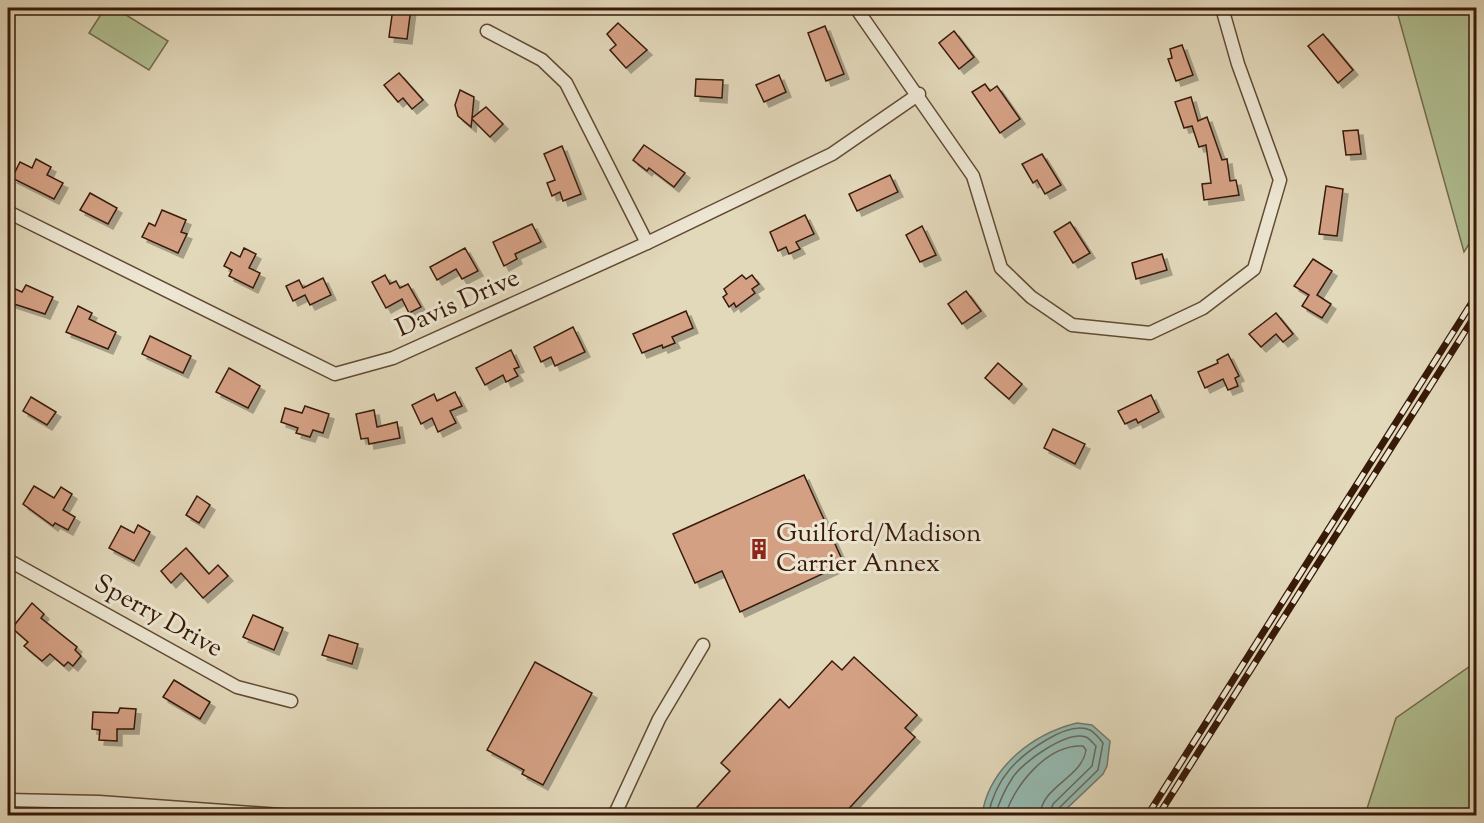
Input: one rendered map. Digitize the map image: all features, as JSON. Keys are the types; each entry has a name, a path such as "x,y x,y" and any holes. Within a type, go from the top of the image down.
{"street":[{"path":"856,8 973,176 1001,268 1031,297 1072,325 1150,333 1203,308 1254,269 1280,180 1238,64 1222,8"},
{"path":"487,31 542,60 566,83 647,243"},
{"name":"Davis Drive","path":"8,212 335,374 393,358 647,243 832,154 918,94"},
{"name":"Sperry Drive","path":"8,560 237,687 291,701"},
{"path":"614,816 659,719 703,645"},
{"path":"8,800 116,803 294,816"}],"green space":[{"path":"105,8 115,8 168,41 149,70 89,33"},
{"path":"1396,8 1476,8 1476,233 1464,252"},
{"path":"1476,662 1476,815 1365,815 1396,718"}],"water":[{"path":"1077,723 1092,725 1110,741 1107,766 1103,774 1060,815 982,815 993,782 1015,756 1044,735"}],"building":[{"path":"393,8 411,8 407,39 389,37"},
{"path":"618,23 647,50 626,68 610,50 616,45 607,34"},
{"path":"825,26 844,74 826,81 808,33"},
{"path":"954,31 974,57 959,69 939,43"},
{"path":"1323,34 1353,70 1338,83 1308,46"},
{"path":"1182,45 1193,75 1176,81 1168,59 1172,58 1170,49"},
{"path":"399,73 423,100 412,109 403,98 398,102 384,85"},
{"path":"779,75 786,92 764,102 756,85"},
{"path":"696,79 723,80 722,98 695,96"},
{"path":"985,84 990,91 997,86 1020,119 1000,133 972,92"},
{"path":"460,90 474,97 472,118 486,107 503,124 490,137 472,119 471,127 458,116 455,105"},
{"path":"1191,97 1198,121 1207,117 1222,160 1227,159 1230,181 1236,180 1239,195 1204,200 1202,184 1211,183 1206,145 1199,147 1192,126 1184,128 1175,102"},
{"path":"1358,130 1361,154 1346,155 1343,131"},
{"path":"644,145 685,173 674,187 649,168 647,171 633,160"},
{"path":"562,146 581,194 563,201 560,192 552,196 547,183 555,180 544,154"},
{"path":"1042,154 1061,185 1045,194 1037,180 1033,183 1022,164"},
{"path":"36,159 51,167 47,175 63,183 54,199 12,178 20,162 32,168"},
{"path":"890,175 898,192 857,211 849,194"},
{"path":"1326,186 1343,189 1337,236 1319,234"},
{"path":"90,193 117,208 108,224 80,210"},
{"path":"162,210 186,220 181,232 187,234 178,253 142,237 149,223 155,226"},
{"path":"805,215 814,234 796,242 800,249 789,254 786,247 778,251 770,232"},
{"path":"1070,222 1090,253 1073,263 1054,232"},
{"path":"532,224 541,242 515,254 517,259 504,266 493,242"},
{"path":"922,226 936,255 920,262 906,235"},
{"path":"244,248 256,254 249,268 260,273 253,288 229,276 232,270 224,266 231,252 240,257"},
{"path":"465,248 478,271 462,279 456,269 437,280 430,267"},
{"path":"1162,254 1167,270 1136,279 1132,263"},
{"path":"1313,259 1332,271 1317,295 1331,304 1322,318 1302,306 1309,295 1294,286"},
{"path":"385,275 390,284 396,281 400,288 408,284 421,307 409,313 402,299 386,308 372,282"},
{"path":"742,275 746,279 752,275 759,284 752,289 755,293 736,307 734,303 729,307 723,297 727,294 724,289"},
{"path":"323,278 331,295 310,305 305,295 293,301 286,286 299,280 303,288"},
{"path":"26,285 53,297 45,314 8,302 11,287 22,292"},
{"path":"966,291 981,311 962,324 948,304"},
{"path":"78,306 92,313 89,319 116,332 108,349 66,332"},
{"path":"686,311 693,328 672,337 675,343 663,348 662,345 642,353 633,334"},
{"path":"1276,313 1293,334 1283,342 1276,334 1261,347 1249,334"},
{"path":"573,327 585,352 555,366 551,357 541,362 534,347"},
{"path":"150,336 191,356 183,373 142,354"},
{"path":"511,350 519,367 514,369 518,376 506,382 503,375 485,385 476,368"},
{"path":"1228,354 1239,376 1235,378 1238,386 1228,390 1223,379 1205,388 1198,372 1218,363 1217,360"},
{"path":"998,363 1022,384 1009,399 985,378"},
{"path":"229,368 260,386 248,408 216,392"},
{"path":"455,392 462,406 450,411 456,423 438,432 432,418 421,424 412,405 434,394 437,401"},
{"path":"1151,395 1159,412 1138,423 1136,419 1125,424 1118,411"},
{"path":"31,397 56,412 47,425 23,411"},
{"path":"305,406 329,414 323,433 313,430 310,437 296,433 298,428 281,422 285,408 302,413"},
{"path":"374,410 377,427 397,422 400,438 369,444 368,438 361,439 356,414"},
{"path":"1053,429 1085,444 1075,464 1044,448"},
{"name":"Guilford/Madison Carrier Annex","path":"804,475 844,564 740,612 722,571 695,583 673,534"},
{"path":"34,486 54,498 61,487 72,494 63,510 75,517 68,530 55,523 53,526 23,504"},
{"path":"197,496 210,505 199,523 186,515"},
{"path":"138,525 150,532 134,561 109,548 121,526 134,533"},
{"path":"186,548 209,574 218,565 228,576 203,598 181,573 171,583 161,571"},
{"path":"32,603 44,614 41,618 77,647 75,650 81,656 73,666 68,662 64,666 50,654 42,661 24,646 28,642 12,628"},
{"path":"253,615 283,628 274,650 243,637"},
{"path":"329,635 358,644 352,664 322,655"},
{"path":"854,657 917,715 905,728 915,737 842,816 689,816 730,771 721,763 780,699 789,708 832,661 842,670"},
{"path":"535,662 592,693 543,785 522,774 524,770 487,750"},
{"path":"174,680 210,702 200,719 163,697"},
{"path":"120,708 136,709 134,729 117,729 117,741 99,740 100,730 92,729 93,712 118,713"}],"railway":[{"path":"1147,816 1476,296"},
{"path":"1158,816 1476,314"}],"place":[{"name":"Guilford/Madison Carrier Annex","path":"759,549"}]}
